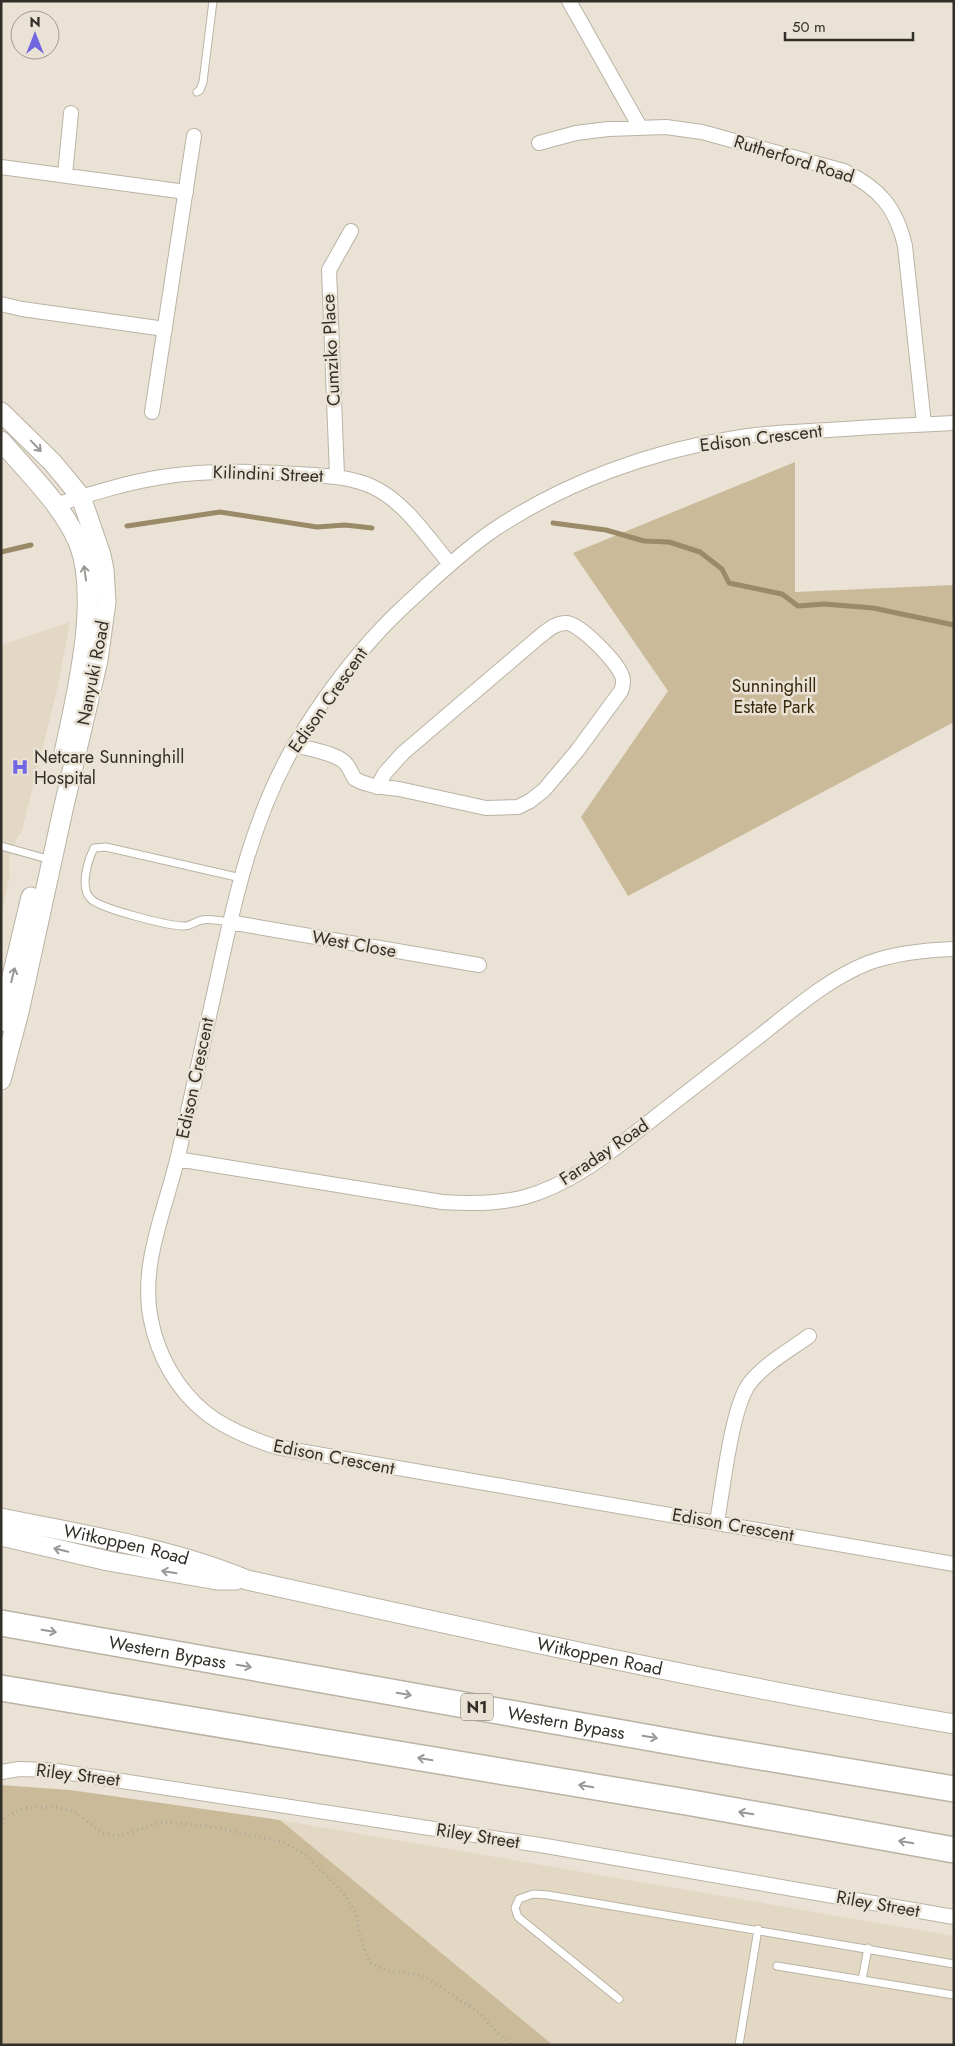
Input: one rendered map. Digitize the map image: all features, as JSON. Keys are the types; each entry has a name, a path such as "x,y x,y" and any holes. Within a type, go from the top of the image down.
{"highway":[{"name":"Western Bypass","path":"1,1623 707,1748 954,1789"},
{"path":"1,1688 702,1805 954,1850"}],"main road":[{"name":"Nanyuki Road","path":"1,412 53,464 80,497 104,570 106,602 105,622 98,660 1,1022"},
{"name":"Nanyuki Road","path":"1,442 55,505 78,543 83,560 88,596 73,708 52,807 46,858 19,1012 1,1080"},
{"name":"Witkoppen Road","path":"1,1518 188,1558 247,1580 550,1647 834,1703 954,1724"},
{"name":"Witkoppen Road","path":"1,1536 108,1561 217,1580 247,1580"}],"street":[{"path":"569,1 640,127"},
{"path":"65,175 71,113"},
{"name":"Rutherford Road","path":"539,143 576,134 640,127 666,127 702,132 844,171 864,180 879,193 893,211 901,228 905,246 924,424"},
{"path":"152,412 194,136"},
{"path":"1,167 186,192"},
{"name":"Cumziko Place","path":"337,476 329,270 333,259 352,231"},
{"path":"1,304 22,309 165,329"},
{"name":"Edison Crescent","path":"954,423 768,433 672,450 586,481 548,499 493,530 450,564 386,624 352,661 294,745 255,833 230,922 177,1159 158,1228 148,1274 148,1302 151,1323 159,1348 172,1375 206,1414 251,1438 276,1447 954,1564"},
{"name":"Kilindini Street","path":"55,505 160,477 196,473 230,471 337,476 373,487 388,496 406,512 450,564"},
{"path":"294,745 330,754 347,765 354,780 377,787 399,789 486,808 518,807 530,801 544,790 577,751 621,691 623,686 622,674 582,630 568,623 559,624 538,637 402,753 385,773 377,787"},
{"name":"West Close","path":"230,922 478,965"},
{"name":"Faraday Road","path":"177,1159 442,1202 469,1204 524,1197 555,1186 616,1148 794,1008 845,974 884,958 910,952 954,949"},
{"path":"718,1522 731,1442 740,1403 749,1384 762,1371 810,1336"},
{"name":"Riley Street","path":"1,1772 19,1769 50,1770 546,1846 954,1917"}],"lane":[{"path":"197,92 200,90 203,82 213,1"},
{"path":"1,846 46,858"},
{"path":"230,922 204,919 184,926 103,905 91,899 87,891 86,870 94,848 106,847 241,878"},
{"path":"619,1999 518,1917 515,1908 520,1899 533,1894 548,1895 758,1929 954,1964"},
{"path":"739,2045 758,1929"},
{"path":"862,1980 868,1948"},
{"path":"777,1966 954,1996"}],"path":[{"path":"1,1823 7,1816 24,1808 53,1807 74,1811 103,1833 119,1836 163,1822 208,1826 283,1842 306,1855 346,1896 357,1917 359,1934 370,1963 387,1971 422,1975 477,2011 498,2034 512,2045"}],"shaded area":[{"name":"Netcare Sunninghill Hospital","path":"70,622 57,690 22,831 16,840 9,860 10,875 1,916 1,645"},
{"path":"280,1820 954,1936 954,2045 553,2045"}],"green space":[{"name":"Sunninghill Estate Park","path":"795,462 795,592 954,585 954,722 628,896 581,817 668,691 573,553"},
{"path":"1,1785 70,1790 280,1820 553,2045 1,2045"}],"waterway":[{"path":"127,526 220,512 317,527 345,525 372,528"},
{"path":"553,523 606,530 644,541 669,542 700,552 722,569 729,583 782,594 798,606 824,604 873,608 954,625"},
{"path":"1,552 31,545"}],"place":[{"name":"Netcare Sunninghill Hospital","path":"20,767"}]}
